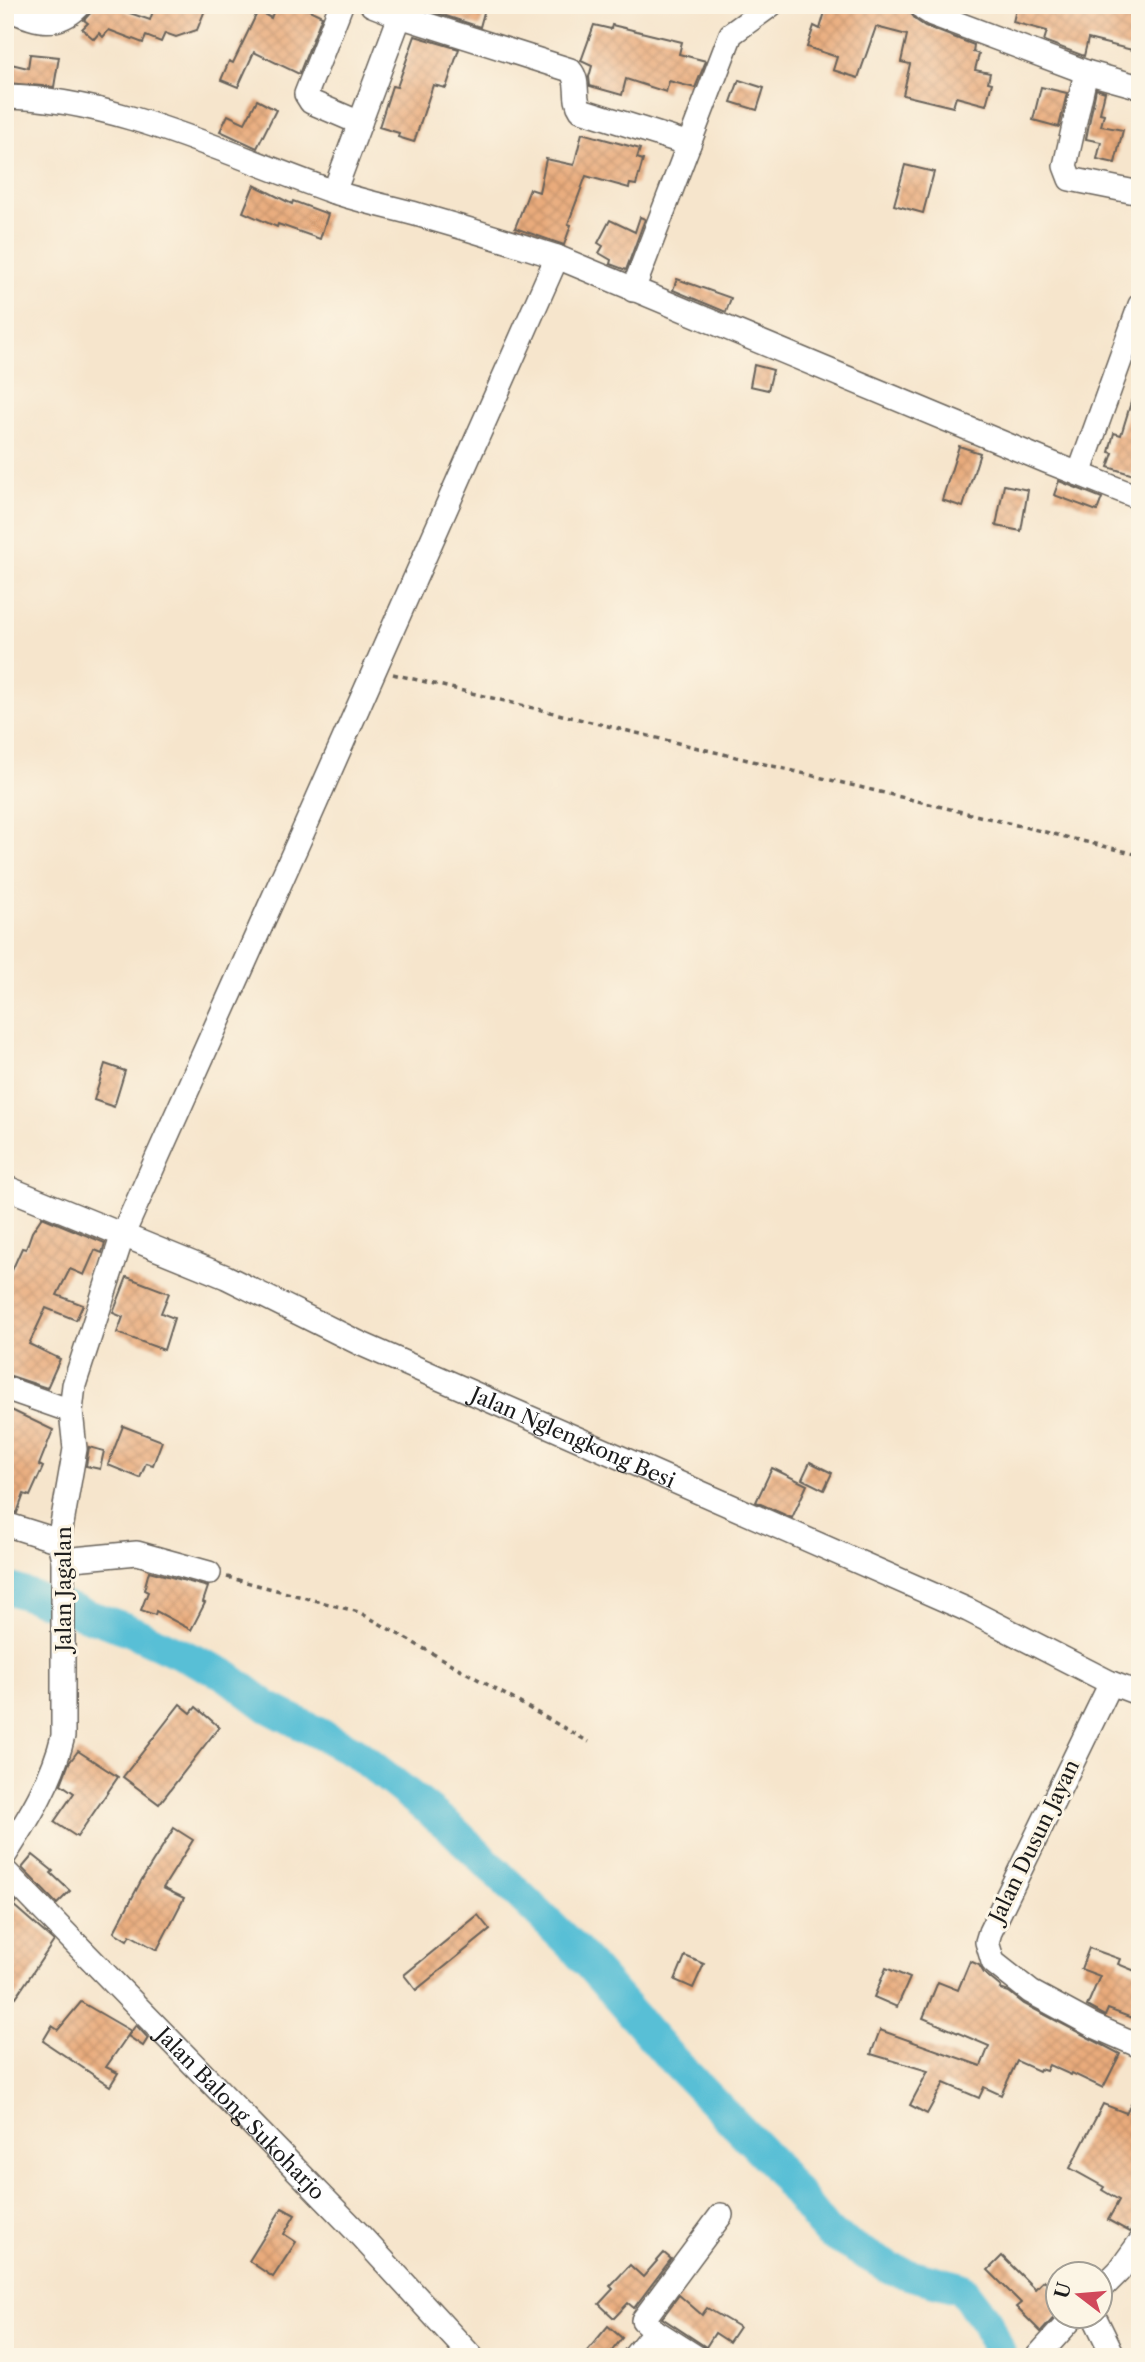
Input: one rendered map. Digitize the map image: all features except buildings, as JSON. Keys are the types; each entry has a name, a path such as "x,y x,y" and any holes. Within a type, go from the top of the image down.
{"street":[{"path":"5,8 40,21 52,22 73,12 80,5"},
{"path":"341,5 306,94 311,102 359,123"},
{"path":"633,290 740,5"},
{"path":"731,34 772,5"},
{"path":"923,5 924,9 932,14 1086,72 1140,87"},
{"path":"376,6 570,69 577,82 576,99 581,110 689,144"},
{"path":"334,192 400,16"},
{"path":"1086,72 1065,166 1066,173 1070,179 1140,193"},
{"path":"5,97 27,97 83,106 172,132 334,192 557,257 1140,498"},
{"name":"Jalan Jagalan","path":"5,1855 32,1812 60,1750 63,1736 61,1550 75,1449 71,1411 74,1385 123,1234 557,257"},
{"path":"1079,474 1139,309"},
{"name":"Jalan Nglengkong Besi","path":"5,1187 226,1276 359,1343 968,1611 1111,1683 1140,1694"},
{"path":"5,1388 71,1411"},
{"path":"5,1524 61,1550 136,1553 209,1573"},
{"name":"Jalan Dusun Jayan","path":"1111,1683 987,1942 993,1962 1031,1992 1084,2021 1140,2046"},
{"name":"Jalan Balong Sukoharjo","path":"5,1871 359,2234 472,2357"},
{"path":"696,2357 655,2330 645,2322 644,2316 721,2215"},
{"path":"1114,2275 1140,2242"},
{"path":"634,2357 655,2330"},
{"path":"1037,2357 1061,2330"},
{"path":"1101,2330 1114,2357"}],"path":[{"path":"374,669 1140,855"},
{"path":"209,1573 359,1612 589,1742"}],"waterway":[{"path":"5,1587 127,1629 224,1674 268,1707 355,1752 452,1829 575,1949 669,2056 771,2161 827,2232 893,2270 961,2288 986,2321 1001,2357"}]}
